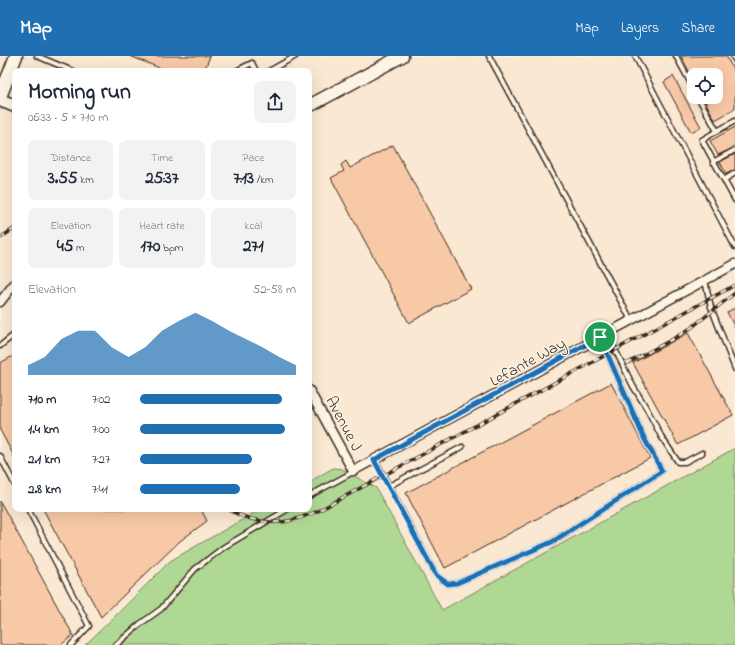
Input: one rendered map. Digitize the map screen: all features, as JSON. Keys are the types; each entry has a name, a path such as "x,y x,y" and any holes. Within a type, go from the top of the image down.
{"street":[{"path":"0,97 16,56"},
{"path":"312,104 402,56"},
{"path":"0,100 12,105"},
{"name":"Lefante Way","path":"353,471 735,264"},
{"path":"0,302 12,287"},
{"name":"Avenue J","path":"312,396 353,471"}],"lane":[{"path":"37,56 66,68"},
{"path":"274,68 296,56"},
{"path":"489,56 631,320"},
{"path":"635,56 735,247"},
{"path":"676,56 687,76"},
{"path":"733,56 735,60"},
{"path":"241,68 252,62 255,68"},
{"path":"702,104 717,131"},
{"path":"735,121 702,140 724,180 733,191 735,200"},
{"path":"714,162 735,150"},
{"path":"724,180 735,173"},
{"path":"704,280 711,307 735,369"},
{"path":"603,335 647,408 661,436 678,462 685,462 702,453"},
{"path":"374,460 436,575 448,584 457,583 552,542 662,471 644,438 603,335"},
{"path":"0,346 12,336"},
{"path":"388,486 462,447"},
{"path":"0,456 12,479"},
{"path":"312,494 353,471"},
{"path":"30,512 89,626 71,645"},
{"path":"116,645 140,624 161,609 195,569 224,547 283,512"}],"shaded area":[{"path":"0,56 735,56 735,449 443,610 377,488 341,469 334,468 312,480 312,68 12,68 12,512 256,512 169,561 84,645 0,645"}],"green space":[{"path":"735,448 735,645 85,645 170,561 256,512 312,512 312,480 333,468 342,469 376,488 442,610"}],"building":[{"path":"130,56 210,56 205,68 160,68"},
{"path":"681,56 726,56 735,73 735,109 715,120 707,104 723,104 723,68 687,68"},
{"path":"673,76 687,104 701,127 691,132 664,82"},
{"path":"735,127 735,147 718,155 710,141"},
{"path":"393,145 471,289 409,323 331,178 344,171 341,165 346,161 350,168"},
{"path":"735,154 735,170 726,174 720,162"},
{"path":"735,308 735,328 727,312"},
{"path":"688,333 733,415 678,445 633,363"},
{"path":"12,357 12,452 0,430 0,363"},
{"path":"611,383 650,458 445,568 406,493"},
{"path":"0,501 73,635 61,645 0,645"},
{"path":"45,512 202,512 207,521 180,541 101,617"}],"railway":[{"path":"0,238 12,230"},
{"path":"232,512 241,516 265,522 281,522 303,517 318,511 735,285"},
{"path":"626,364 691,328 735,293"}],"route":[{"path":"600,337 644,438 662,471 552,542 457,583 448,584 436,575 374,460 600,337"}]}
